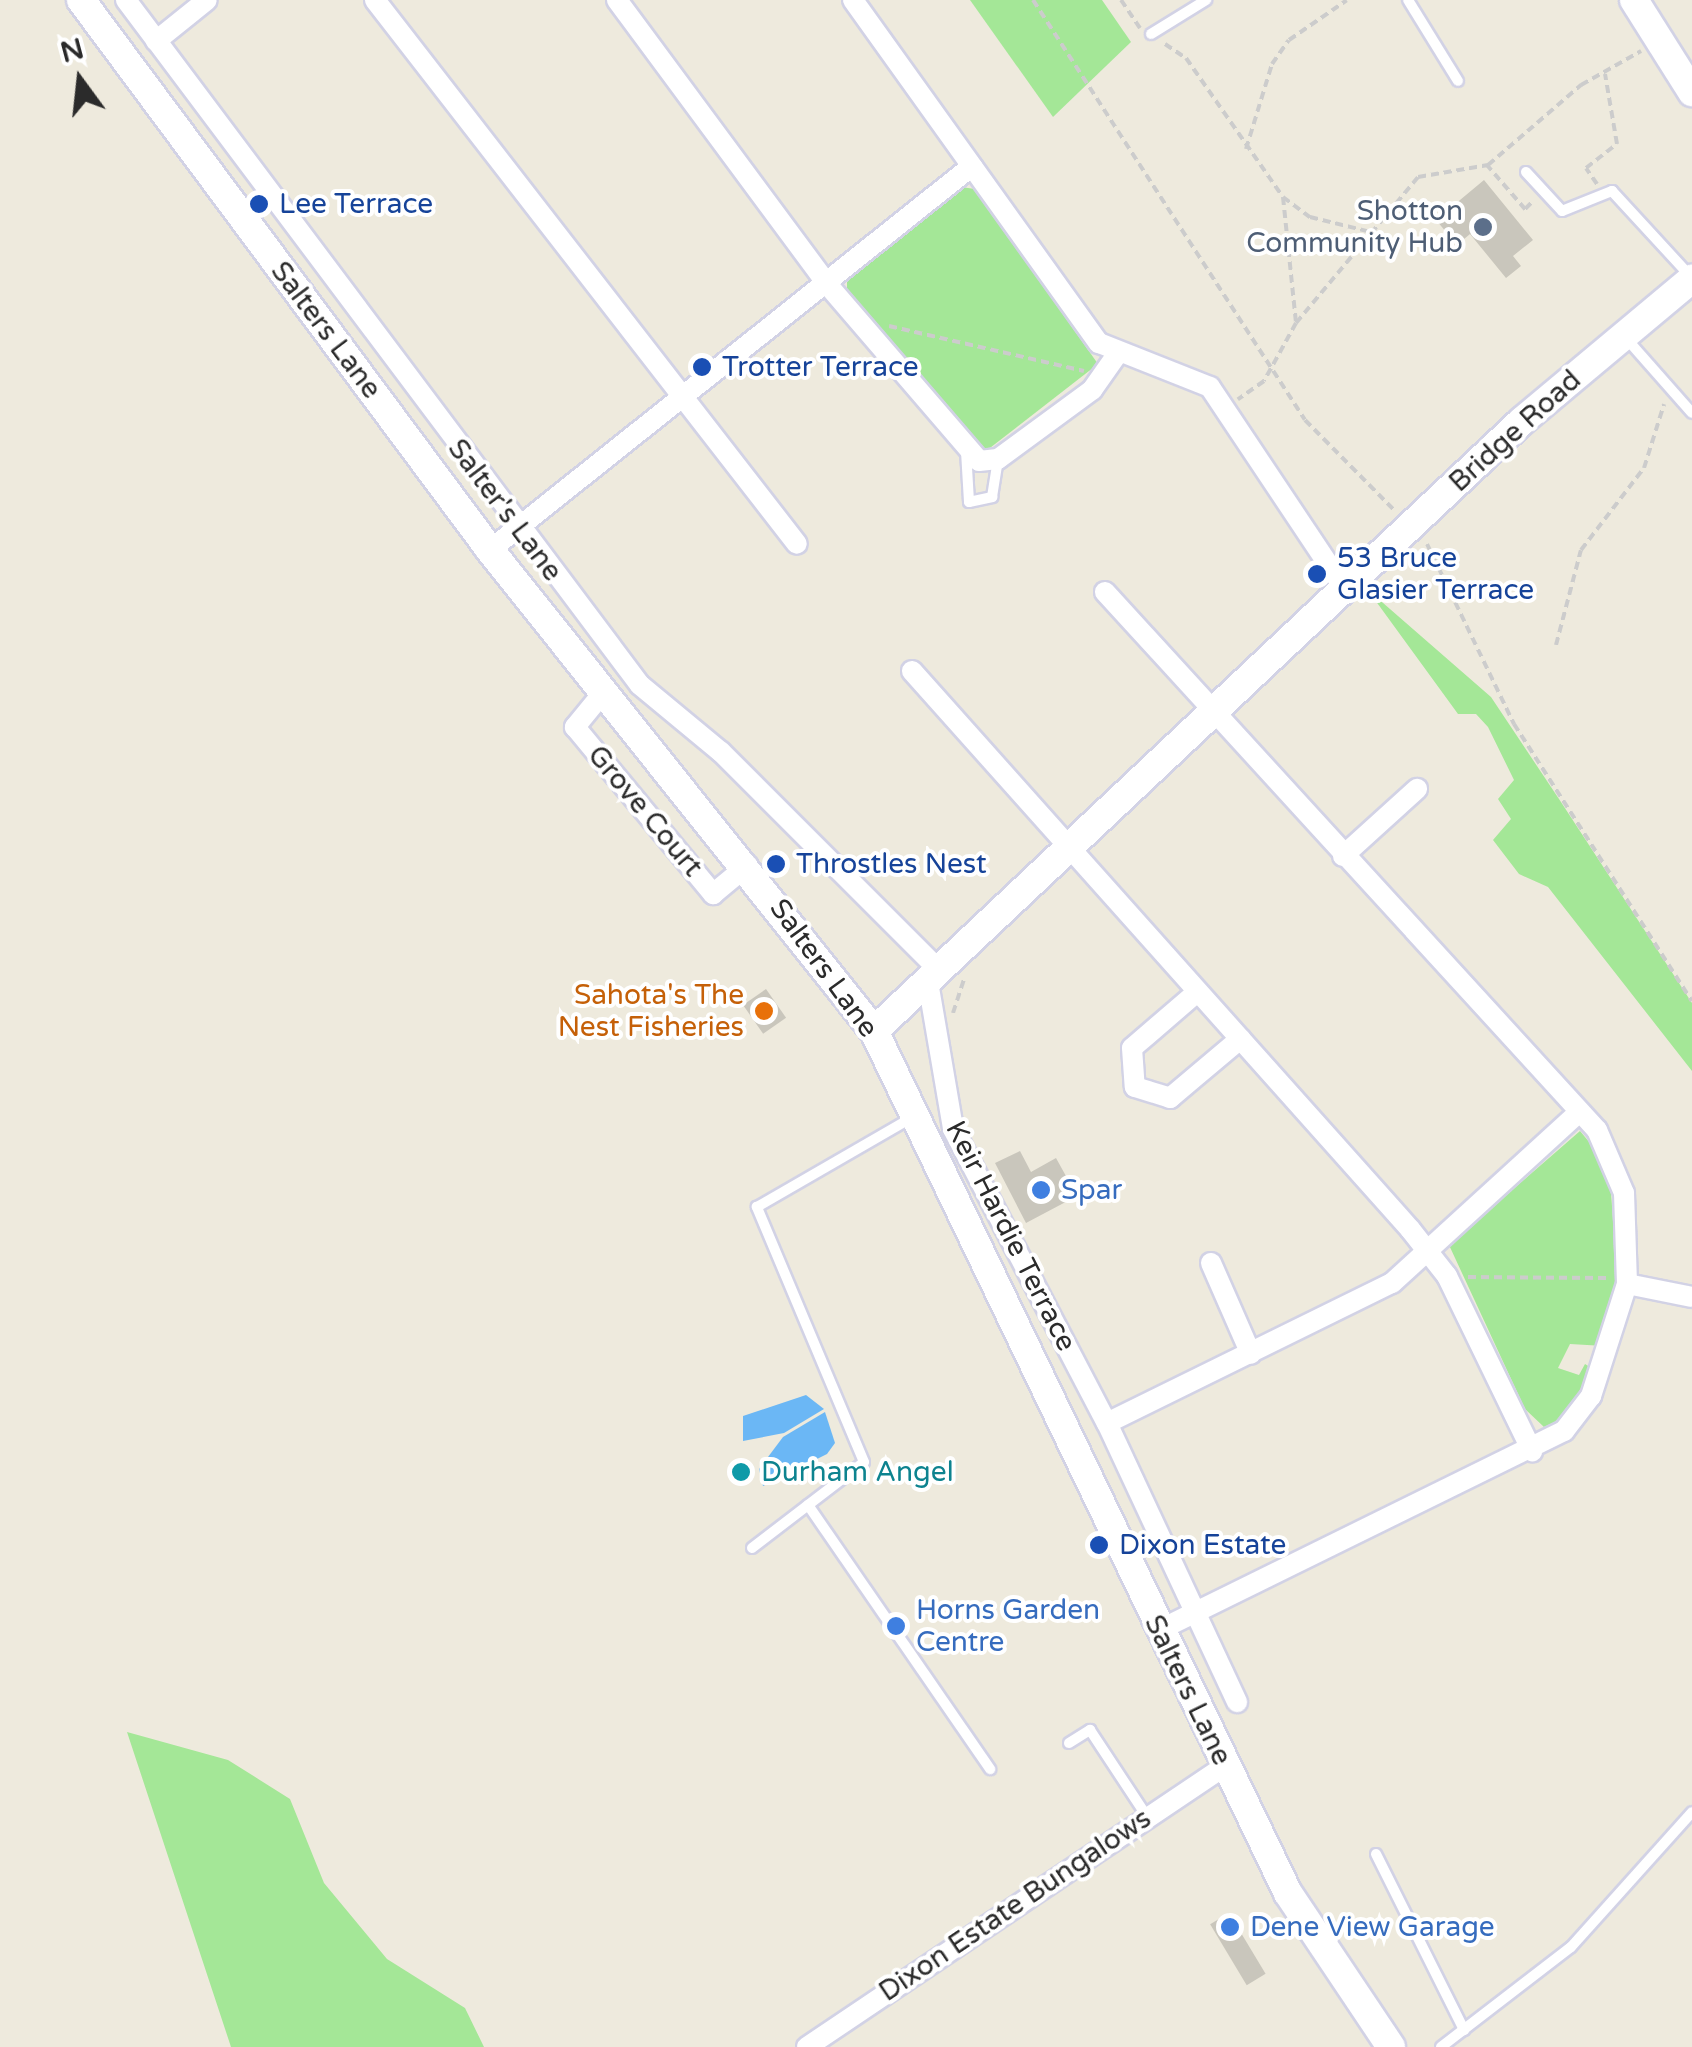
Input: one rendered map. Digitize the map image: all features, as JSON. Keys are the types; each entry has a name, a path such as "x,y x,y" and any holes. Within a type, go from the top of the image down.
{"main road":[{"name":"Salters Lane","path":"81,0 490,550 602,694 748,864 874,1031 1288,1893 1391,2047"},
{"path":"1634,0 1691,88"},
{"name":"Bridge Road","path":"874,1031 1624,336 1692,278"}],"street":[{"name":"Salter's Lane","path":"126,0 517,528 662,708 721,752 934,976"},
{"path":"156,40 206,0"},
{"path":"375,0 678,400 797,544"},
{"path":"617,0 826,284 979,462 998,459 1106,377 1118,353"},
{"path":"853,0 1099,343 1210,387 1346,592"},
{"path":"490,550 972,166"},
{"path":"1105,592 1578,1112 1620,1165 1627,1281 1592,1396 1564,1432 1160,1630"},
{"path":"912,672 1449,1280 1532,1451"},
{"name":"Grove Court","path":"602,694 575,728 713,894 748,864"},
{"path":"1343,856 1417,789"},
{"name":"Keir Hardie Terrace","path":"934,976 933,1020 953,1129 1107,1423 1237,1702"},
{"path":"1196,993 1132,1048 1135,1087 1170,1098 1240,1039"},
{"path":"1107,1423 1392,1283 1429,1255 1578,1112"},
{"path":"1212,1263 1252,1354"},
{"path":"1627,1281 1692,1297"},
{"name":"Dixon Estate Bungalows","path":"807,2047 1146,1814 1225,1766"}],"lane":[{"path":"1151,34 1206,0"},
{"path":"1408,0 1458,80"},
{"path":"1526,172 1567,212 1600,192 1625,200 1692,278"},
{"path":"1624,336 1692,412"},
{"path":"966,450 969,502 992,497 998,459"},
{"path":"752,1548 864,1462 757,1207 914,1116"},
{"path":"808,1505 990,1768"},
{"path":"1069,1742 1090,1730 1146,1814"},
{"path":"1441,2047 1571,1948 1692,1812"},
{"path":"1376,1854 1464,2030"}],"path":[{"path":"1034,0 1230,294 1272,364"},
{"path":"1121,0 1129,22 1186,58 1246,154 1283,197 1310,217 1367,231"},
{"path":"1246,154 1250,116 1272,64 1348,0"},
{"path":"1226,406 1264,381 1296,323 1367,231 1418,177 1486,164 1604,74 1659,39"},
{"path":"1600,192 1586,168 1617,144 1604,74"},
{"path":"1486,164 1524,208 1544,192"},
{"path":"1283,197 1296,323"},
{"path":"855,318 1106,377"},
{"path":"1556,645 1581,550 1644,468 1668,385"},
{"path":"1514,724 1692,1001"},
{"path":"933,1020 953,1013 968,945"},
{"path":"1449,1280 1627,1281"}],"green space":[{"path":"970,0 1102,0 1131,42 1053,117"},
{"path":"961,187 975,189 1098,364 986,451 847,290 847,280"},
{"path":"1367,589 1491,697 1692,1003 1692,1071 1548,887 1519,874 1493,840 1511,819 1498,799 1514,780 1488,727 1476,714 1458,714"},
{"path":"1580,1131 1609,1166 1617,1273 1604,1346 1570,1344 1558,1368 1579,1375 1585,1364 1593,1369 1589,1384 1568,1416 1544,1427 1525,1409 1449,1245"},
{"path":"127,1732 228,1760 290,1799 324,1883 387,1959 465,2008 484,2047 231,2047"}],"water":[{"path":"806,1395 824,1409 784,1433 743,1441 743,1416"},
{"path":"825,1412 835,1443 827,1454 763,1486 759,1469 783,1437"}],"building":[{"name":"Shotton Community Hub","path":"1484,180 1533,240 1513,256 1521,266 1506,278 1470,234 1457,245 1436,220"},
{"name":"Sahota's The Nest Fisheries","path":"766,989 786,1018 763,1034 743,1005"},
{"name":"Spar","path":"1020,1151 1031,1172 1056,1158 1077,1196 1026,1223 995,1163"},
{"path":"1229,1913 1266,1974 1247,1985 1210,1924"}],"place":[{"name":"Lee Terrace","path":"259,204"},
{"name":"Shotton Community Hub","path":"1483,227"},
{"name":"Trotter Terrace","path":"702,367"},
{"name":"53 Bruce Glasier Terrace","path":"1317,574"},
{"name":"Throstles Nest","path":"776,864"},
{"name":"Sahota's The Nest Fisheries","path":"764,1011"},
{"name":"Spar","path":"1041,1190"},
{"name":"Durham Angel","path":"741,1472"},
{"name":"Dixon Estate","path":"1099,1545"},
{"name":"Horns Garden Centre","path":"896,1626"},
{"name":"Dene View Garage","path":"1230,1927"}]}
